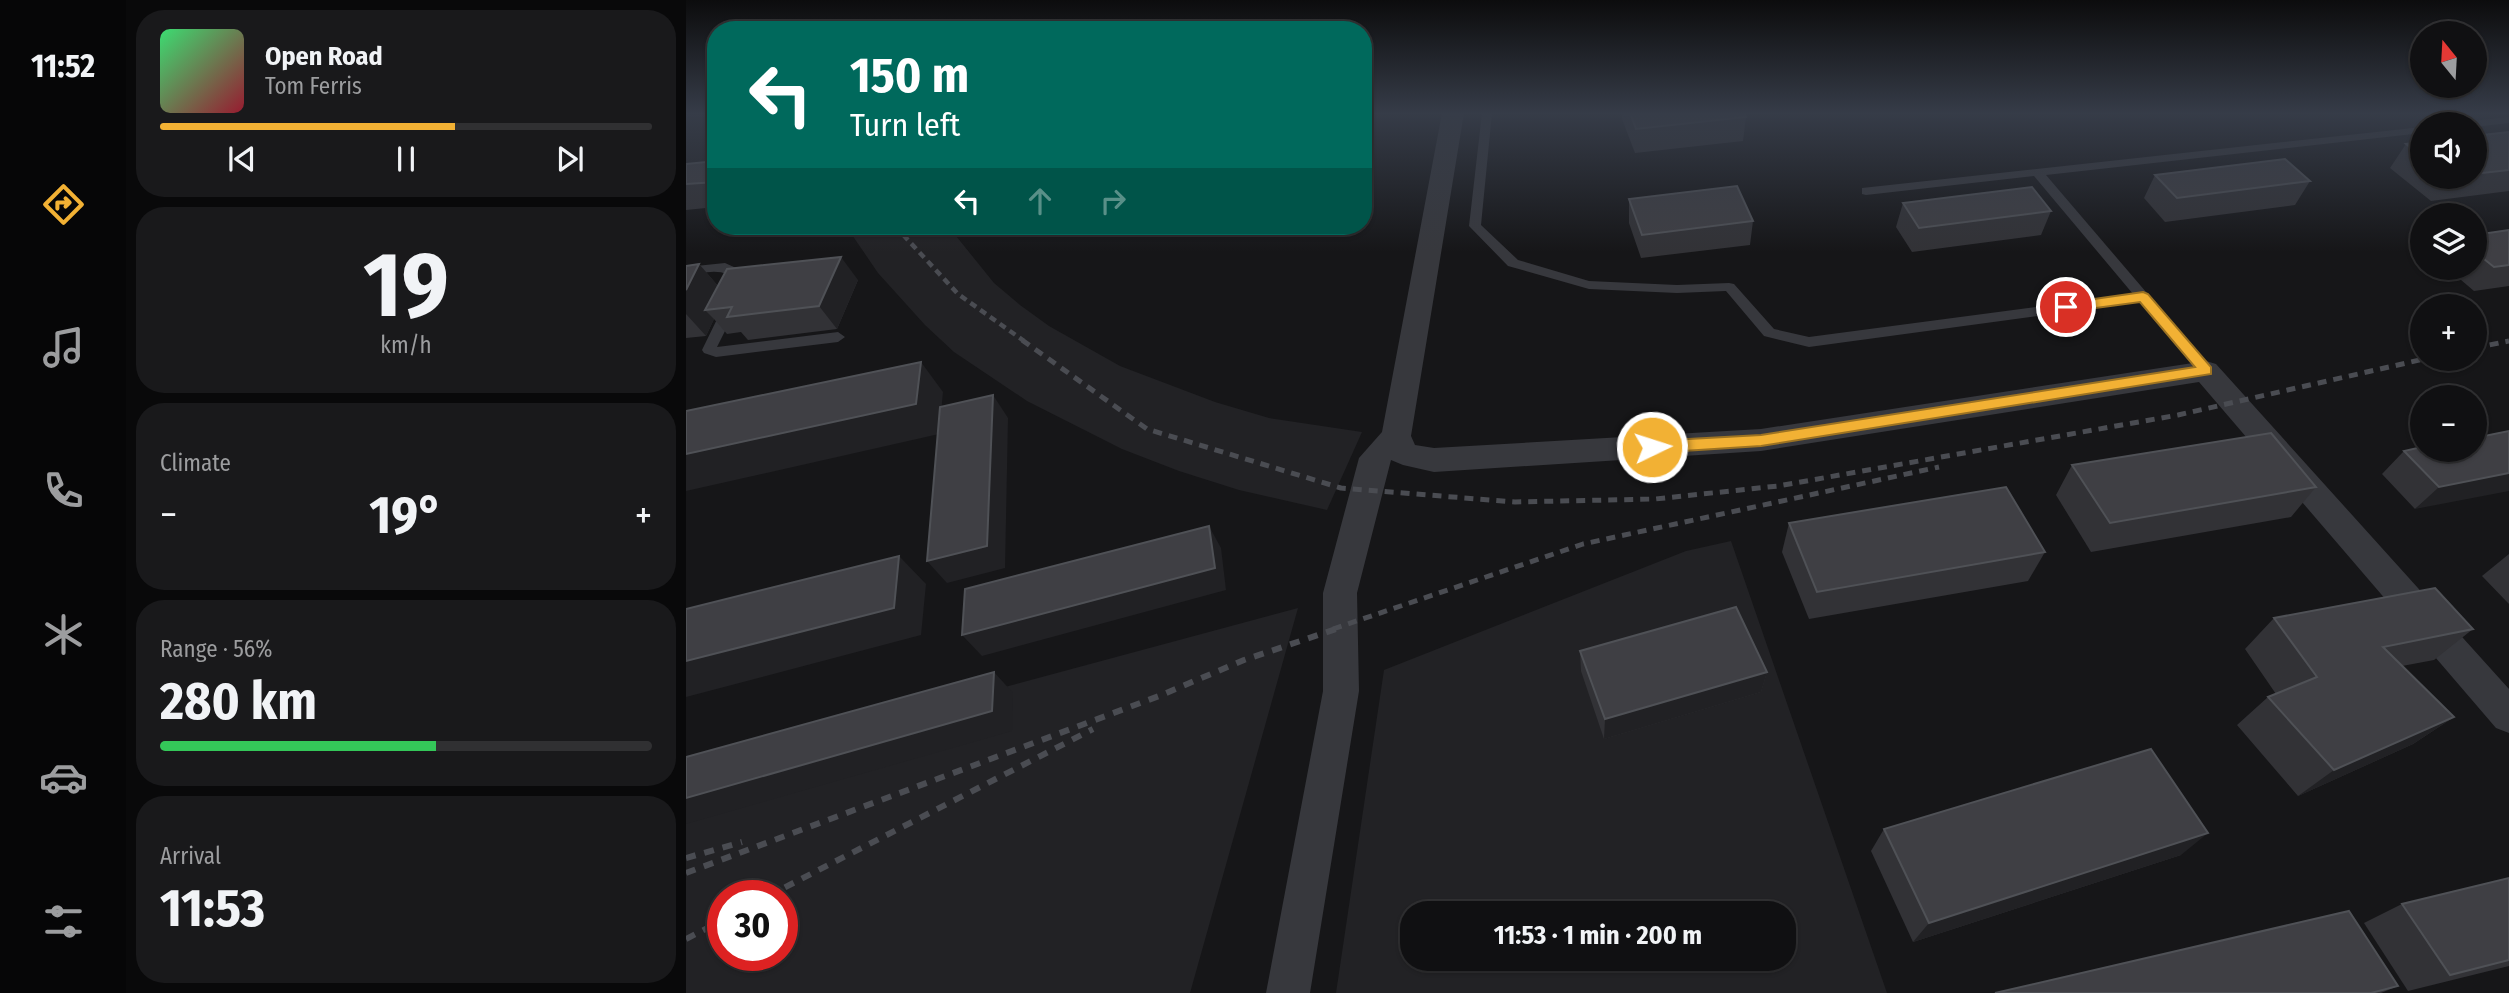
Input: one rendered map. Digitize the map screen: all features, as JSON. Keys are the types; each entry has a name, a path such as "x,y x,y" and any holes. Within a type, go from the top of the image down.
{"street":[{"path":"1445,159 1396,436 1403,454 1434,460 1761,440 2206,370 2509,716"},
{"path":"1288,993 1341,691 1340,593 1374,458 1396,436"}],"lane":[{"path":"1482,159 1475,226 1513,263 1589,285 1677,289 1728,287 1769,333 1809,342 2143,297"},
{"path":"1866,191 2160,159"},
{"path":"2038,173 2206,370"},
{"path":"686,271 725,267 740,275 742,282 709,349 716,352 838,337"}],"shaded area":[{"path":"686,159 707,159 707,166 686,167"},
{"path":"852,235 955,235 994,283 1020,305 1049,326 1120,366 1215,402 1269,418 1362,432 1327,510 1239,490 1179,471 1122,449 1027,401 954,352 925,325 878,273"},
{"path":"1731,541 1887,993 1336,993 1384,670 1686,551"},
{"path":"1298,608 1190,993 686,993 686,773"}],"building":[{"path":"2285,159 2310,181 2177,198 2155,175"},
{"path":"2487,159 2509,159 2509,170 2487,173"},
{"path":"707,162 707,183 686,184 686,164"},
{"path":"1737,186 1753,221 1642,235 1629,199"},
{"path":"2032,187 2051,211 1919,228 1903,203"},
{"path":"2509,230 2509,265 2494,267 2487,261 2487,233"},
{"path":"841,257 819,306 727,317 732,307 705,310 727,269"},
{"path":"699,264 686,290 686,266"},
{"path":"921,362 916,404 686,454 686,411"},
{"path":"993,395 987,546 927,561 940,407"},
{"path":"2509,431 2509,473 2439,487 2415,462 2487,462 2487,435"},
{"path":"2271,433 2316,487 2110,523 2072,465"},
{"path":"2006,487 2045,552 1817,592 1789,523"},
{"path":"1209,526 1215,568 962,635 965,589"},
{"path":"899,556 894,608 686,661 686,609"},
{"path":"2435,588 2473,629 2383,647 2454,717 2334,770 2268,697 2317,677 2274,618"},
{"path":"1736,607 1767,672 1605,719 1580,651"},
{"path":"994,672 992,711 686,798 686,757"},
{"path":"2151,749 2208,833 1929,923 1884,829"},
{"path":"2509,878 2509,960 2450,975 2402,904"},
{"path":"2349,911 2398,986 2371,993 1995,993"}],"railway":[{"path":"903,235 958,294 1024,341"},
{"path":"1022,340 1147,429 1341,488 1515,502 1655,499 1778,486 2178,415 2410,362"},
{"path":"2487,345 2509,341"},
{"path":"1333,629 1583,544 1939,467"},
{"path":"686,873 1159,696 1244,660 1339,628"},
{"path":"798,881 1093,729"},
{"path":"686,858 742,842"},
{"path":"686,939 707,928"}],"route":[{"path":"1652,447 1761,440 2206,370 2143,297 2066,307"}]}
